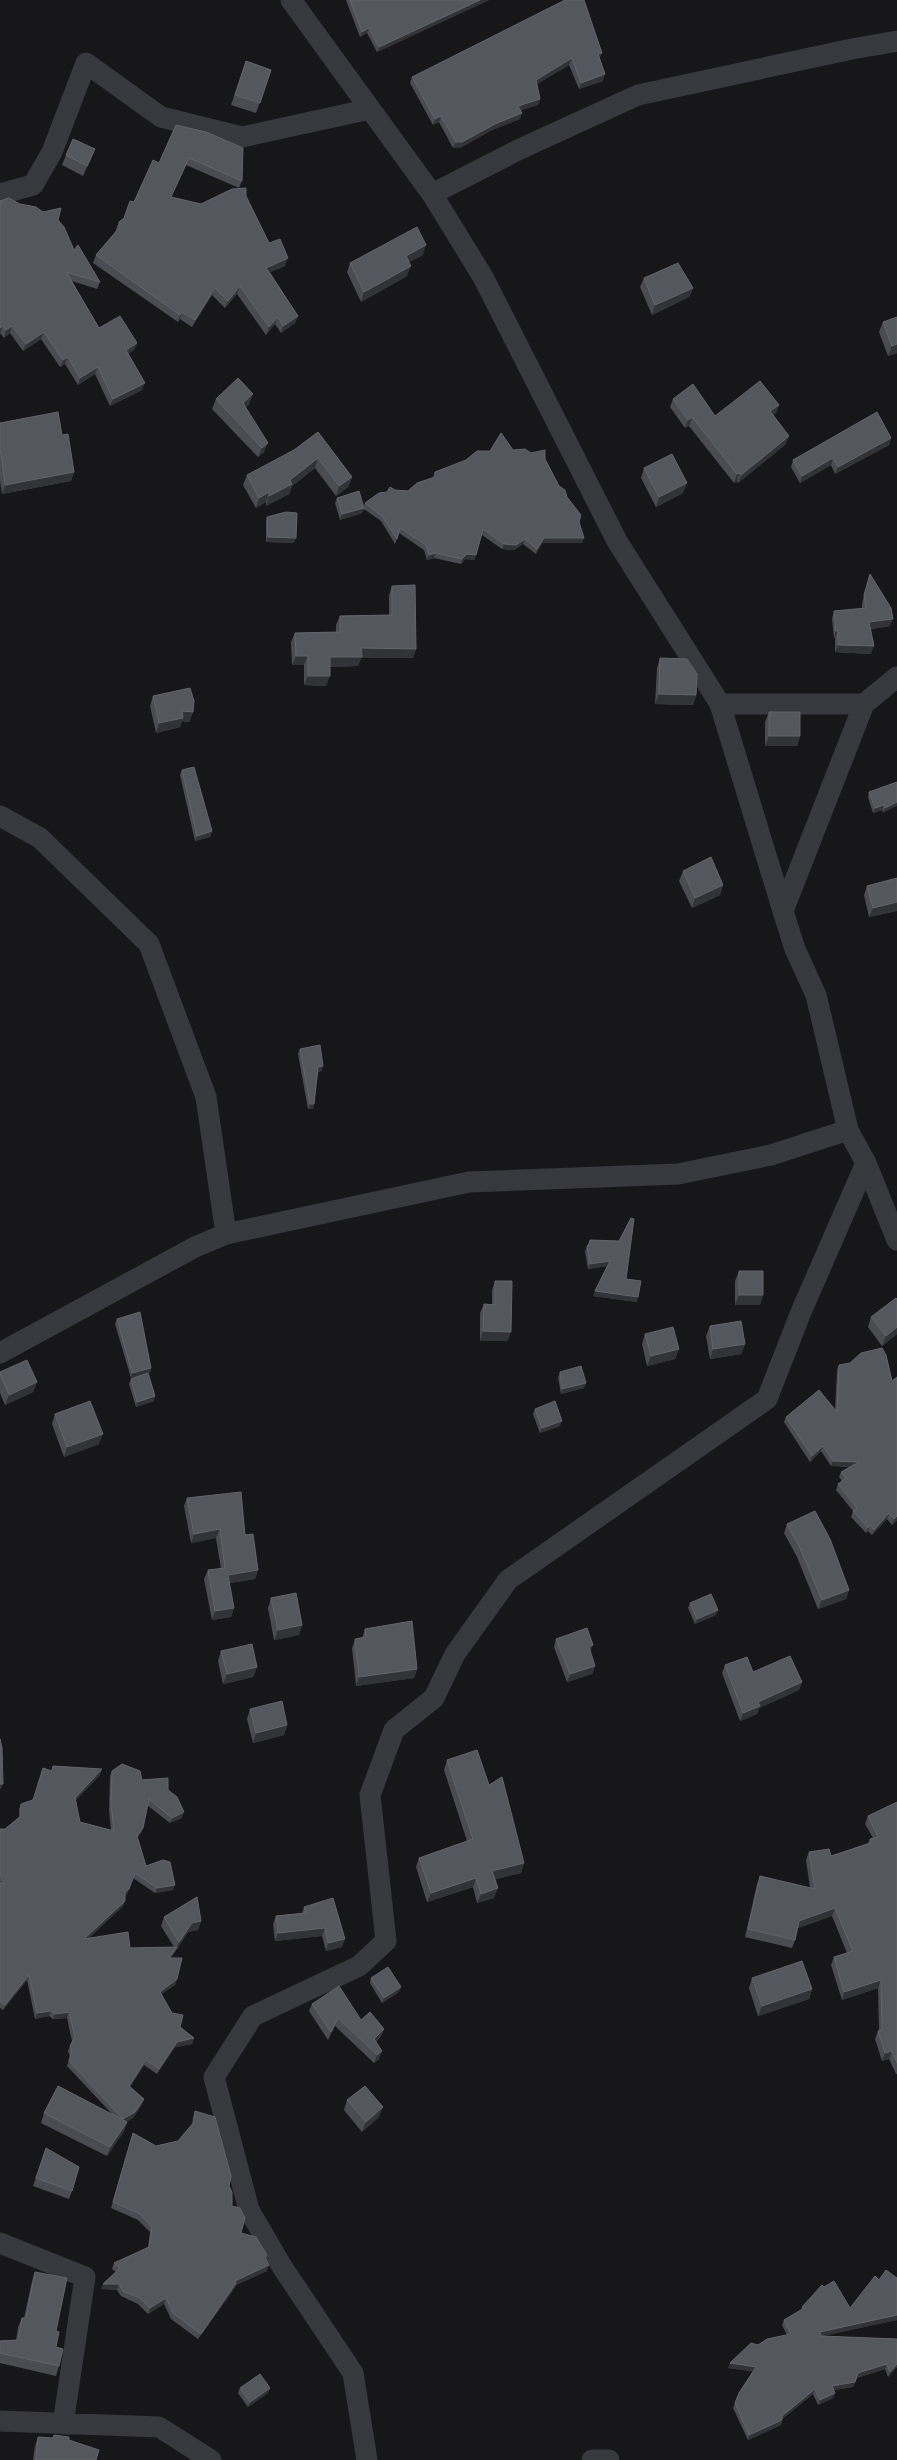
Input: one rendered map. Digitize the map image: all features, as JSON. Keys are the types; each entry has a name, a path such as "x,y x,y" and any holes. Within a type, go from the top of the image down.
{"street":[{"path":"291,0 432,194 483,276 617,541 720,704 783,911 796,949 816,995 848,1130 866,1163 897,1240"},
{"path":"432,194 520,149 638,95 852,49 897,41"},
{"path":"0,194 33,185 52,152 86,62 161,117 242,137 370,109"},
{"path":"783,911 864,704 897,677"},
{"path":"720,704 864,704"},
{"path":"0,816 40,838 149,944 206,1097 226,1234"},
{"path":"0,1353 195,1247 226,1234 469,1182 678,1174 770,1155 848,1130"},
{"path":"367,2460 353,2373 281,2265 250,2210 214,2077 253,2016 359,1966 386,1941 370,1795 394,1730 434,1698 455,1654 508,1580 767,1399 801,1312 866,1163"},
{"path":"0,2243 85,2277 64,2424"},
{"path":"0,2421 159,2427 211,2460"},
{"path":"592,2460 609,2460"}],"building":[{"path":"350,0 480,0 379,47 369,28 362,32"},
{"path":"565,0 584,0 602,53 598,54 605,74 581,83 572,58 536,80 540,99 518,106 522,113 495,124 462,142 456,142 441,116 435,119 412,77"},
{"path":"246,61 271,70 260,103 235,95"},
{"path":"176,125 206,132 243,148 242,181 189,158 171,197 201,204 232,189 246,188 246,196 269,243 280,239 288,258 266,268 298,316 283,326 278,317 269,327 240,286 228,301 215,288 195,320 182,312 180,315 96,255 119,228 119,222 124,218 130,201 134,202 153,160 159,163"},
{"path":"73,139 95,149 87,166 66,155"},
{"path":"9,198 20,204 36,207 43,212 61,208 58,220 64,227 74,250 78,245 100,282 66,272 99,328 120,316 137,343 126,350 145,383 113,399 98,367 80,378 68,357 63,360 44,332 26,344 12,326 6,330 3,326 0,328 0,201"},
{"path":"417,227 426,245 406,256 411,266 364,292 350,263"},
{"path":"678,263 693,288 655,305 644,278"},
{"path":"897,317 897,344 892,346 883,322"},
{"path":"238,378 253,394 243,403 268,443 262,448 216,399"},
{"path":"760,381 779,405 770,411 789,436 741,475 740,473 737,474 692,417 688,420 673,399 693,384 715,416"},
{"path":"58,412 62,435 68,434 74,472 5,485 0,453 0,423"},
{"path":"877,412 891,438 838,467 833,458 802,476 793,460"},
{"path":"318,432 352,477 339,486 318,458 290,480 292,484 269,496 269,492 259,498 247,475 294,450"},
{"path":"501,433 513,450 525,449 531,453 545,450 545,459 559,486 565,490 567,497 581,515 579,522 584,538 544,538 537,549 525,539 516,545 504,544 483,529 476,555 467,554 462,559 436,553 429,555 426,545 400,528 397,539 382,516 365,503 379,493 387,492 390,487 395,490 408,491 417,483 435,477 435,472 466,460 477,451 490,451"},
{"path":"672,454 687,483 659,497 644,468"},
{"path":"359,491 364,508 342,514 337,498"},
{"path":"286,512 297,513 296,538 268,537 267,517"},
{"path":"870,574 891,608 893,619 869,622 874,646 838,645 838,631 836,631 834,611 866,608 864,595"},
{"path":"415,585 416,649 361,648 362,657 330,657 330,676 308,676 308,656 296,656 295,633 340,632 340,616 392,615 392,586"},
{"path":"660,658 687,659 697,674 696,695 659,694"},
{"path":"190,688 194,701 193,712 182,711 183,718 159,723 153,696"},
{"path":"769,712 800,712 800,736 769,736"},
{"path":"194,767 212,831 197,836 182,770"},
{"path":"897,782 897,802 885,808 884,805 875,808 869,792"},
{"path":"711,857 723,885 695,898 683,871"},
{"path":"897,878 897,902 873,908 867,886"},
{"path":"320,1045 323,1066 318,1067 314,1104 310,1104 300,1049"},
{"path":"631,1218 634,1219 626,1279 641,1281 638,1297 595,1291 610,1261 590,1264 587,1246 589,1245 590,1240 619,1241"},
{"path":"739,1271 763,1271 763,1295 739,1295"},
{"path":"495,1281 512,1281 511,1332 483,1331 484,1304 495,1305"},
{"path":"896,1298 897,1327 886,1336 871,1317"},
{"path":"140,1312 151,1368 132,1373 117,1319"},
{"path":"741,1321 745,1344 713,1349 710,1326"},
{"path":"673,1327 679,1349 651,1356 645,1334"},
{"path":"882,1348 886,1355 892,1381 897,1377 897,1516 894,1519 889,1513 874,1530 870,1525 868,1528 853,1511 857,1508 838,1484 846,1478 841,1472 859,1462 833,1461 823,1446 812,1456 786,1417 819,1390 837,1412 839,1365 850,1363 861,1353"},
{"path":"27,1360 37,1382 9,1395 0,1372"},
{"path":"581,1366 586,1383 562,1389 560,1372"},
{"path":"148,1373 155,1396 137,1402 131,1379"},
{"path":"90,1401 103,1434 67,1447 55,1414"},
{"path":"555,1401 562,1421 542,1428 535,1409"},
{"path":"241,1492 245,1535 253,1534 258,1570 228,1575 234,1608 215,1611 208,1570 225,1568 220,1529 194,1534 187,1498"},
{"path":"815,1511 830,1539 849,1590 822,1600 800,1548 787,1524"},
{"path":"296,1593 302,1625 278,1630 271,1598"},
{"path":"711,1594 718,1610 697,1619 690,1603"},
{"path":"412,1621 417,1669 359,1677 355,1639 366,1637 365,1629"},
{"path":"587,1628 593,1645 589,1647 595,1666 570,1674 556,1639"},
{"path":"252,1644 257,1667 227,1674 221,1651"},
{"path":"790,1656 802,1682 758,1702 760,1706 743,1713 725,1665 747,1657 753,1672"},
{"path":"282,1701 287,1725 256,1733 250,1709"},
{"path":"0,1739 2,1748 3,1784 0,1784"},
{"path":"477,1750 489,1785 502,1777 524,1863 492,1871 498,1888 481,1894 476,1878 431,1893 419,1858 473,1839 447,1760"},
{"path":"122,1764 140,1771 142,1780 168,1778 168,1790 177,1797 184,1812 172,1818 149,1799 143,1828 137,1836 146,1866 163,1860 170,1862 175,1885 157,1888 135,1873 129,1889 125,1892 125,1901 84,1939 128,1932 130,1948 177,1947 169,1958 182,1958 177,1979 160,1992 172,2013 183,2015 180,2027 194,2038 177,2042 159,2069 146,2060 129,2086 144,2099 135,2112 123,2119 69,2061 72,2051 70,2046 75,2037 69,2012 55,2014 51,2011 37,2013 29,1975 5,2005 0,2001 0,1883 5,1884 0,1876 0,1829 5,1829 21,1816 21,1804 33,1800 43,1768 52,1771 53,1766 102,1769 75,1798 80,1822 114,1831 111,1804 112,1771"},
{"path":"897,1802 897,2063 892,2051 885,2053 878,2031 882,2030 881,1980 844,1992 834,1957 853,1951 835,1908 799,1921 795,1940 748,1929 760,1876 815,1889 809,1852 829,1849 831,1856 871,1843 870,1839 878,1837 868,1816"},
{"path":"197,1897 201,1921 192,1923 179,1942 164,1917"},
{"path":"333,1898 345,1939 328,1943 325,1928 278,1933 276,1916 306,1913 304,1907"},
{"path":"802,1961 812,1989 762,2006 752,1978"},
{"path":"388,1967 401,1987 384,1998 371,1978"},
{"path":"339,1986 361,2020 370,2012 384,2029 374,2039 382,2051 377,2055 338,2018 331,2032 312,2004"},
{"path":"58,2086 127,2122 110,2147 44,2113"},
{"path":"365,2086 383,2107 366,2122 347,2100"},
{"path":"195,2111 215,2117 231,2176 229,2186 232,2192 232,2206 240,2208 245,2218 241,2233 256,2237 267,2255 265,2258 269,2265 235,2281 236,2283 201,2334 173,2313 166,2298 150,2308 140,2298 123,2291 119,2284 103,2284 120,2268 114,2263 149,2247 152,2227 140,2214 113,2202 133,2133 156,2146 178,2141 194,2122"},
{"path":"46,2148 79,2167 72,2191 36,2178"},
{"path":"886,2270 897,2278 897,2315 820,2332 821,2336 897,2339 897,2364 890,2372 887,2364 858,2373 855,2382 832,2386 835,2393 820,2400 815,2389 782,2416 782,2420 749,2435 735,2403 739,2393 756,2367 730,2363 751,2343 758,2345 767,2339 791,2334 784,2320 804,2308 802,2307 822,2285 824,2287 834,2281 850,2308 875,2276 879,2280"},
{"path":"35,2272 67,2278 56,2331 59,2332 56,2347 63,2349 59,2366 0,2353 0,2341 18,2340 22,2318 26,2318"},
{"path":"260,2374 270,2388 250,2402 240,2388"},
{"path":"54,2435 69,2437 69,2440 99,2450 96,2460 36,2460 38,2437 53,2438"}]}
